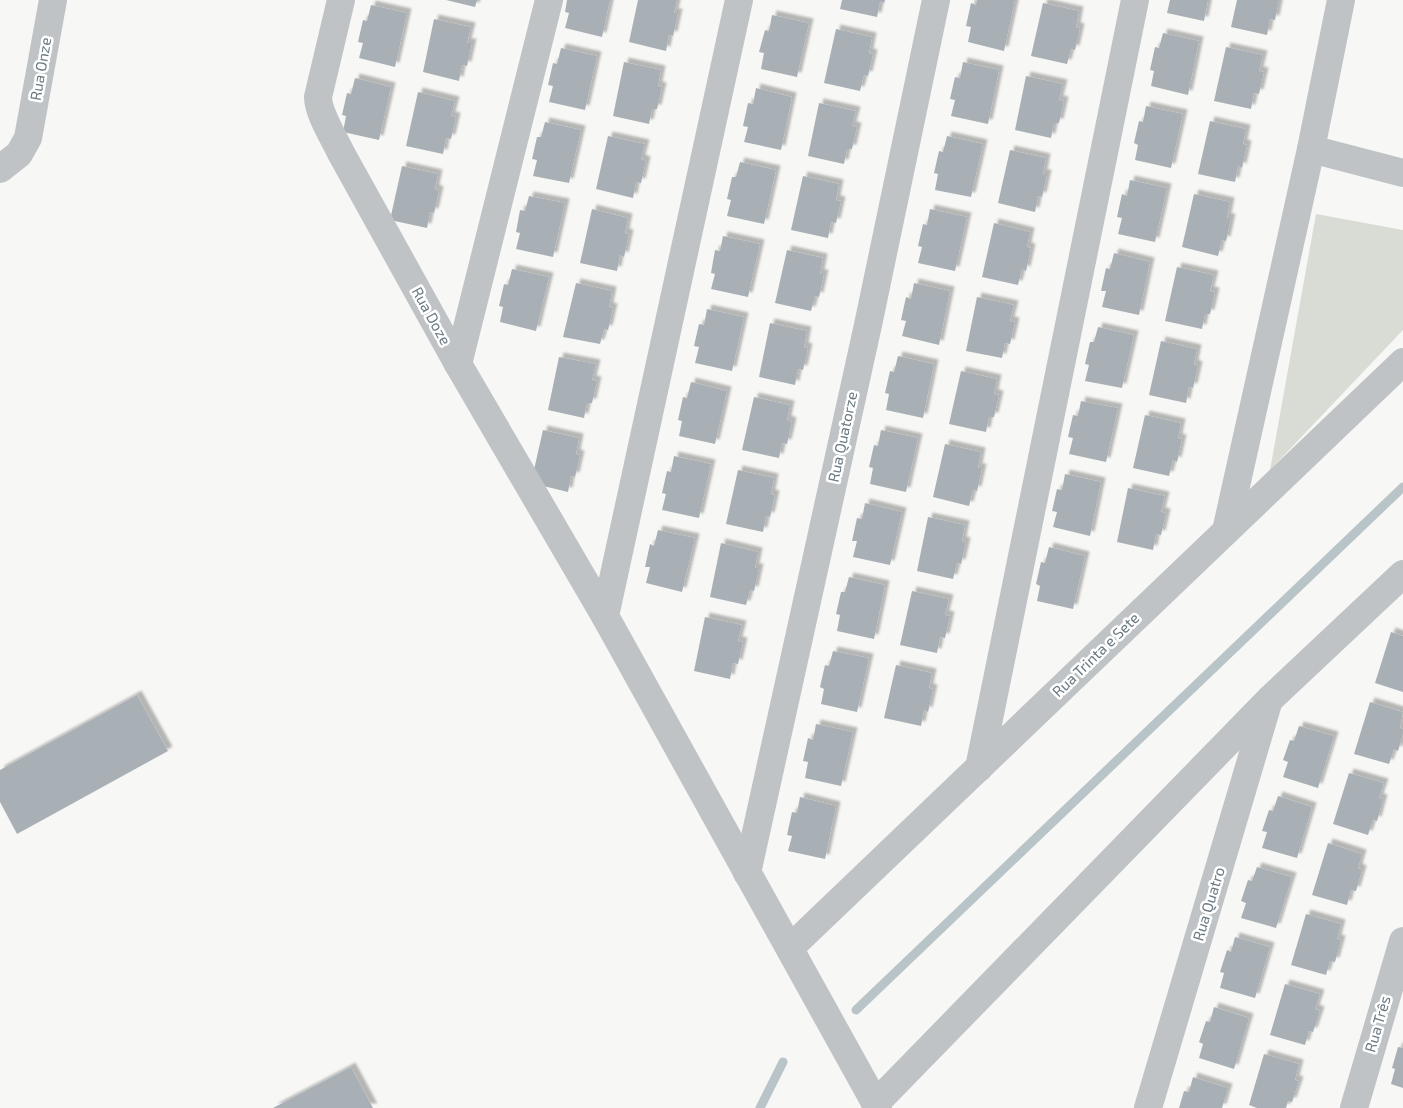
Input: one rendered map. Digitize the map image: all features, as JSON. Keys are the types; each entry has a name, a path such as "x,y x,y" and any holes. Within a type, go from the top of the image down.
{"street":[{"name":"Rua Onze","path":"0,169 19,154 28,138 53,0"},
{"name":"Rua Doze","path":"341,0 318,97 318,103 341,153 458,364 605,616 876,1106"},
{"path":"458,364 548,0"},
{"path":"605,616 739,0"},
{"name":"Rua Quatorze","path":"747,873 868,324 936,0"},
{"path":"978,768 1135,0"},
{"path":"1226,530 1341,0"},
{"path":"1310,148 1403,173"},
{"name":"Rua Trinta e Sete","path":"790,948 1403,362"},
{"path":"876,1106 1270,699 1403,574"},
{"name":"Rua Quatro","path":"1148,1108 1270,699"},
{"name":"Rua Três","path":"1354,1108 1403,941"}],"shaded area":[{"path":"1316,214 1403,230 1403,330 1270,470"}],"building":[{"path":"446,0 477,0 475,7"},
{"path":"567,0 610,0 602,37 565,28 569,13 565,12"},
{"path":"638,0 677,0 674,13 678,13 673,36 669,35 666,51 629,42"},
{"path":"842,0 885,0 884,3 880,2 877,17 840,9"},
{"path":"977,0 1015,0 1004,51 968,42 971,27 966,26 971,3 976,5"},
{"path":"1170,0 1208,0 1204,21 1167,13"},
{"path":"1237,0 1279,0 1275,20 1270,19 1267,35 1231,27"},
{"path":"1043,3 1079,11 1076,27 1080,28 1075,50 1071,49 1067,64 1031,56"},
{"path":"371,5 407,13 395,67 359,58 363,43 358,42 363,20 367,21"},
{"path":"772,15 809,23 797,77 761,69 764,53 759,52 765,30 769,31"},
{"path":"434,19 471,27 467,43 472,43 467,66 462,65 459,81 423,72"},
{"path":"836,29 872,37 869,53 873,54 868,76 864,75 860,91 824,83"},
{"path":"1163,33 1199,41 1188,95 1151,86 1154,71 1150,70 1155,47 1159,48"},
{"path":"1226,47 1263,55 1259,71 1264,72 1259,94 1254,93 1251,109 1214,101"},
{"path":"561,48 597,56 585,110 549,102 553,86 548,85 553,63 557,64"},
{"path":"624,62 661,70 658,86 662,87 657,109 652,109 649,124 613,116"},
{"path":"963,62 999,70 988,124 951,116 955,100 950,99 955,77 960,78"},
{"path":"1026,76 1063,84 1059,100 1064,101 1059,123 1054,123 1051,138 1015,130"},
{"path":"355,78 391,87 379,140 343,132 346,116 342,115 347,93 351,94"},
{"path":"756,88 792,97 781,150 744,142 748,127 743,126 748,103 753,104"},
{"path":"418,92 455,101 451,116 456,117 451,139 446,138 443,154 406,146"},
{"path":"819,103 856,111 852,126 857,127 852,149 847,149 844,164 808,156"},
{"path":"1146,106 1183,114 1171,168 1135,160 1138,145 1134,143 1139,121 1143,122"},
{"path":"1210,121 1246,129 1243,144 1247,145 1242,168 1238,166 1235,182 1198,174"},
{"path":"545,122 581,130 569,183 533,176 537,160 532,159 537,137 541,137"},
{"path":"608,136 645,144 641,159 646,161 641,183 636,182 633,198 596,189"},
{"path":"947,136 983,144 971,197 935,190 938,174 934,173 939,151 943,152"},
{"path":"1010,150 1046,158 1043,174 1047,174 1042,197 1038,196 1035,212 998,203"},
{"path":"740,162 776,170 764,224 727,216 731,200 727,199 732,177 736,177"},
{"path":"402,166 438,174 435,189 439,191 434,213 430,212 427,228 390,220"},
{"path":"803,176 839,184 836,200 841,201 836,223 831,222 828,238 791,230"},
{"path":"1130,180 1167,188 1155,242 1118,234 1122,218 1117,217 1122,194 1127,196"},
{"path":"1194,194 1230,202 1227,218 1231,218 1226,241 1222,240 1218,256 1182,247"},
{"path":"529,196 565,203 553,257 516,249 520,233 516,232 520,210 525,211"},
{"path":"592,209 628,218 625,233 629,234 624,257 620,255 617,271 580,263"},
{"path":"930,209 967,217 955,271 918,263 922,247 918,246 923,224 927,225"},
{"path":"994,223 1030,232 1027,247 1031,248 1026,271 1022,269 1018,285 982,277"},
{"path":"723,236 760,244 748,297 711,289 715,274 711,273 715,250 720,251"},
{"path":"787,250 823,258 820,274 824,274 819,297 815,296 811,311 775,303"},
{"path":"1114,253 1150,262 1139,315 1102,307 1106,291 1101,291 1106,268 1110,269"},
{"path":"1177,267 1214,275 1210,291 1215,292 1210,314 1205,314 1202,329 1165,321"},
{"path":"512,269 549,277 536,331 500,322 503,307 499,306 504,284 508,285"},
{"path":"576,283 612,291 609,307 613,308 608,330 604,329 600,344 563,337"},
{"path":"914,283 950,291 939,345 902,336 906,321 901,320 906,297 911,299"},
{"path":"977,297 1014,305 1010,321 1015,322 1010,344 1005,343 1002,358 966,351"},
{"path":"707,309 744,317 732,371 695,363 699,347 694,346 699,324 704,325"},
{"path":"770,323 807,331 804,347 808,348 803,370 798,369 795,385 759,377"},
{"path":"1098,327 1134,335 1122,388 1085,381 1089,365 1085,364 1090,342 1094,342"},
{"path":"1161,341 1197,349 1194,364 1198,366 1193,388 1189,387 1186,403 1149,395"},
{"path":"898,356 934,364 923,418 886,410 889,394 885,393 890,371 894,372"},
{"path":"559,357 596,364 592,380 597,381 592,403 587,403 584,418 548,410"},
{"path":"961,371 997,379 994,394 999,395 994,417 989,417 986,432 949,424"},
{"path":"691,382 727,391 715,444 679,436 682,421 678,420 683,397 687,398"},
{"path":"754,397 790,405 787,420 792,422 787,444 782,443 779,458 742,450"},
{"path":"1081,401 1118,408 1106,462 1069,454 1073,438 1068,437 1073,415 1078,416"},
{"path":"1145,415 1181,423 1178,438 1182,439 1177,462 1173,460 1169,476 1133,468"},
{"path":"543,430 579,438 576,454 580,455 575,477 571,476 568,492 531,483"},
{"path":"881,430 918,438 906,492 870,484 873,468 869,467 874,445 878,446"},
{"path":"945,444 981,452 978,468 982,468 977,491 973,490 969,506 933,497"},
{"path":"674,456 711,464 699,518 662,510 666,494 662,493 667,471 671,472"},
{"path":"738,470 774,478 771,494 775,495 770,517 766,516 763,532 726,524"},
{"path":"1065,474 1101,482 1090,536 1053,527 1057,512 1052,511 1057,489 1062,490"},
{"path":"1128,488 1165,496 1161,512 1166,513 1161,535 1156,534 1153,550 1117,542"},
{"path":"865,503 902,512 890,565 853,557 857,541 852,541 857,518 862,519"},
{"path":"928,517 965,525 962,541 966,542 961,564 957,563 953,579 917,571"},
{"path":"658,530 695,538 682,592 646,583 650,567 645,567 650,544 654,546"},
{"path":"721,543 758,552 755,568 759,568 754,591 750,590 746,605 710,597"},
{"path":"1049,547 1085,556 1073,609 1037,601 1040,586 1036,584 1041,562 1045,563"},
{"path":"849,577 885,585 874,639 837,631 840,615 836,614 841,592 845,592"},
{"path":"912,591 949,599 945,615 950,616 945,638 940,637 937,653 900,645"},
{"path":"705,617 742,625 738,641 743,642 738,664 733,663 730,679 694,671"},
{"path":"1391,632 1403,636 1403,692 1375,683"},
{"path":"833,651 869,658 857,712 821,704 824,689 820,687 825,665 829,666"},
{"path":"896,665 932,673 929,688 933,689 928,712 924,710 921,726 884,718"},
{"path":"137,695 168,751 17,834 0,802 0,770"},
{"path":"1370,702 1403,712 1400,728 1403,729 1403,734 1398,751 1394,749 1389,764 1354,754"},
{"path":"816,724 853,732 841,786 805,778 808,762 803,761 808,738 813,740"},
{"path":"1299,726 1334,736 1318,788 1283,777 1288,762 1283,760 1290,740 1294,741"},
{"path":"1349,773 1384,783 1379,798 1383,799 1377,821 1373,820 1368,835 1333,824"},
{"path":"1278,796 1312,807 1297,858 1262,848 1267,832 1262,831 1269,810 1273,811"},
{"path":"800,797 836,806 825,859 788,851 792,836 787,835 792,812 797,813"},
{"path":"1328,843 1362,854 1358,868 1362,870 1356,891 1351,890 1347,905 1312,895"},
{"path":"1257,867 1292,877 1276,928 1241,918 1246,903 1241,901 1248,880 1252,881"},
{"path":"1306,914 1341,924 1337,939 1341,940 1335,962 1330,961 1326,975 1291,965"},
{"path":"1235,937 1270,947 1255,998 1220,988 1224,973 1220,972 1227,950 1231,952"},
{"path":"1285,984 1320,994 1315,1009 1320,1011 1313,1032 1309,1031 1305,1045 1270,1035"},
{"path":"1214,1007 1249,1018 1234,1069 1199,1058 1203,1044 1199,1042 1206,1021 1210,1022"},
{"path":"1398,1047 1403,1048 1403,1088 1391,1084 1395,1069 1392,1068"},
{"path":"1264,1054 1299,1064 1295,1080 1299,1081 1292,1102 1288,1101 1286,1108 1257,1108 1249,1105"},
{"path":"351,1067 373,1108 273,1108"},
{"path":"1193,1077 1228,1088 1222,1108 1179,1108 1184,1091 1189,1092"}],"waterway":[{"path":"856,1010 1403,487"},
{"path":"760,1108 783,1062"}]}
